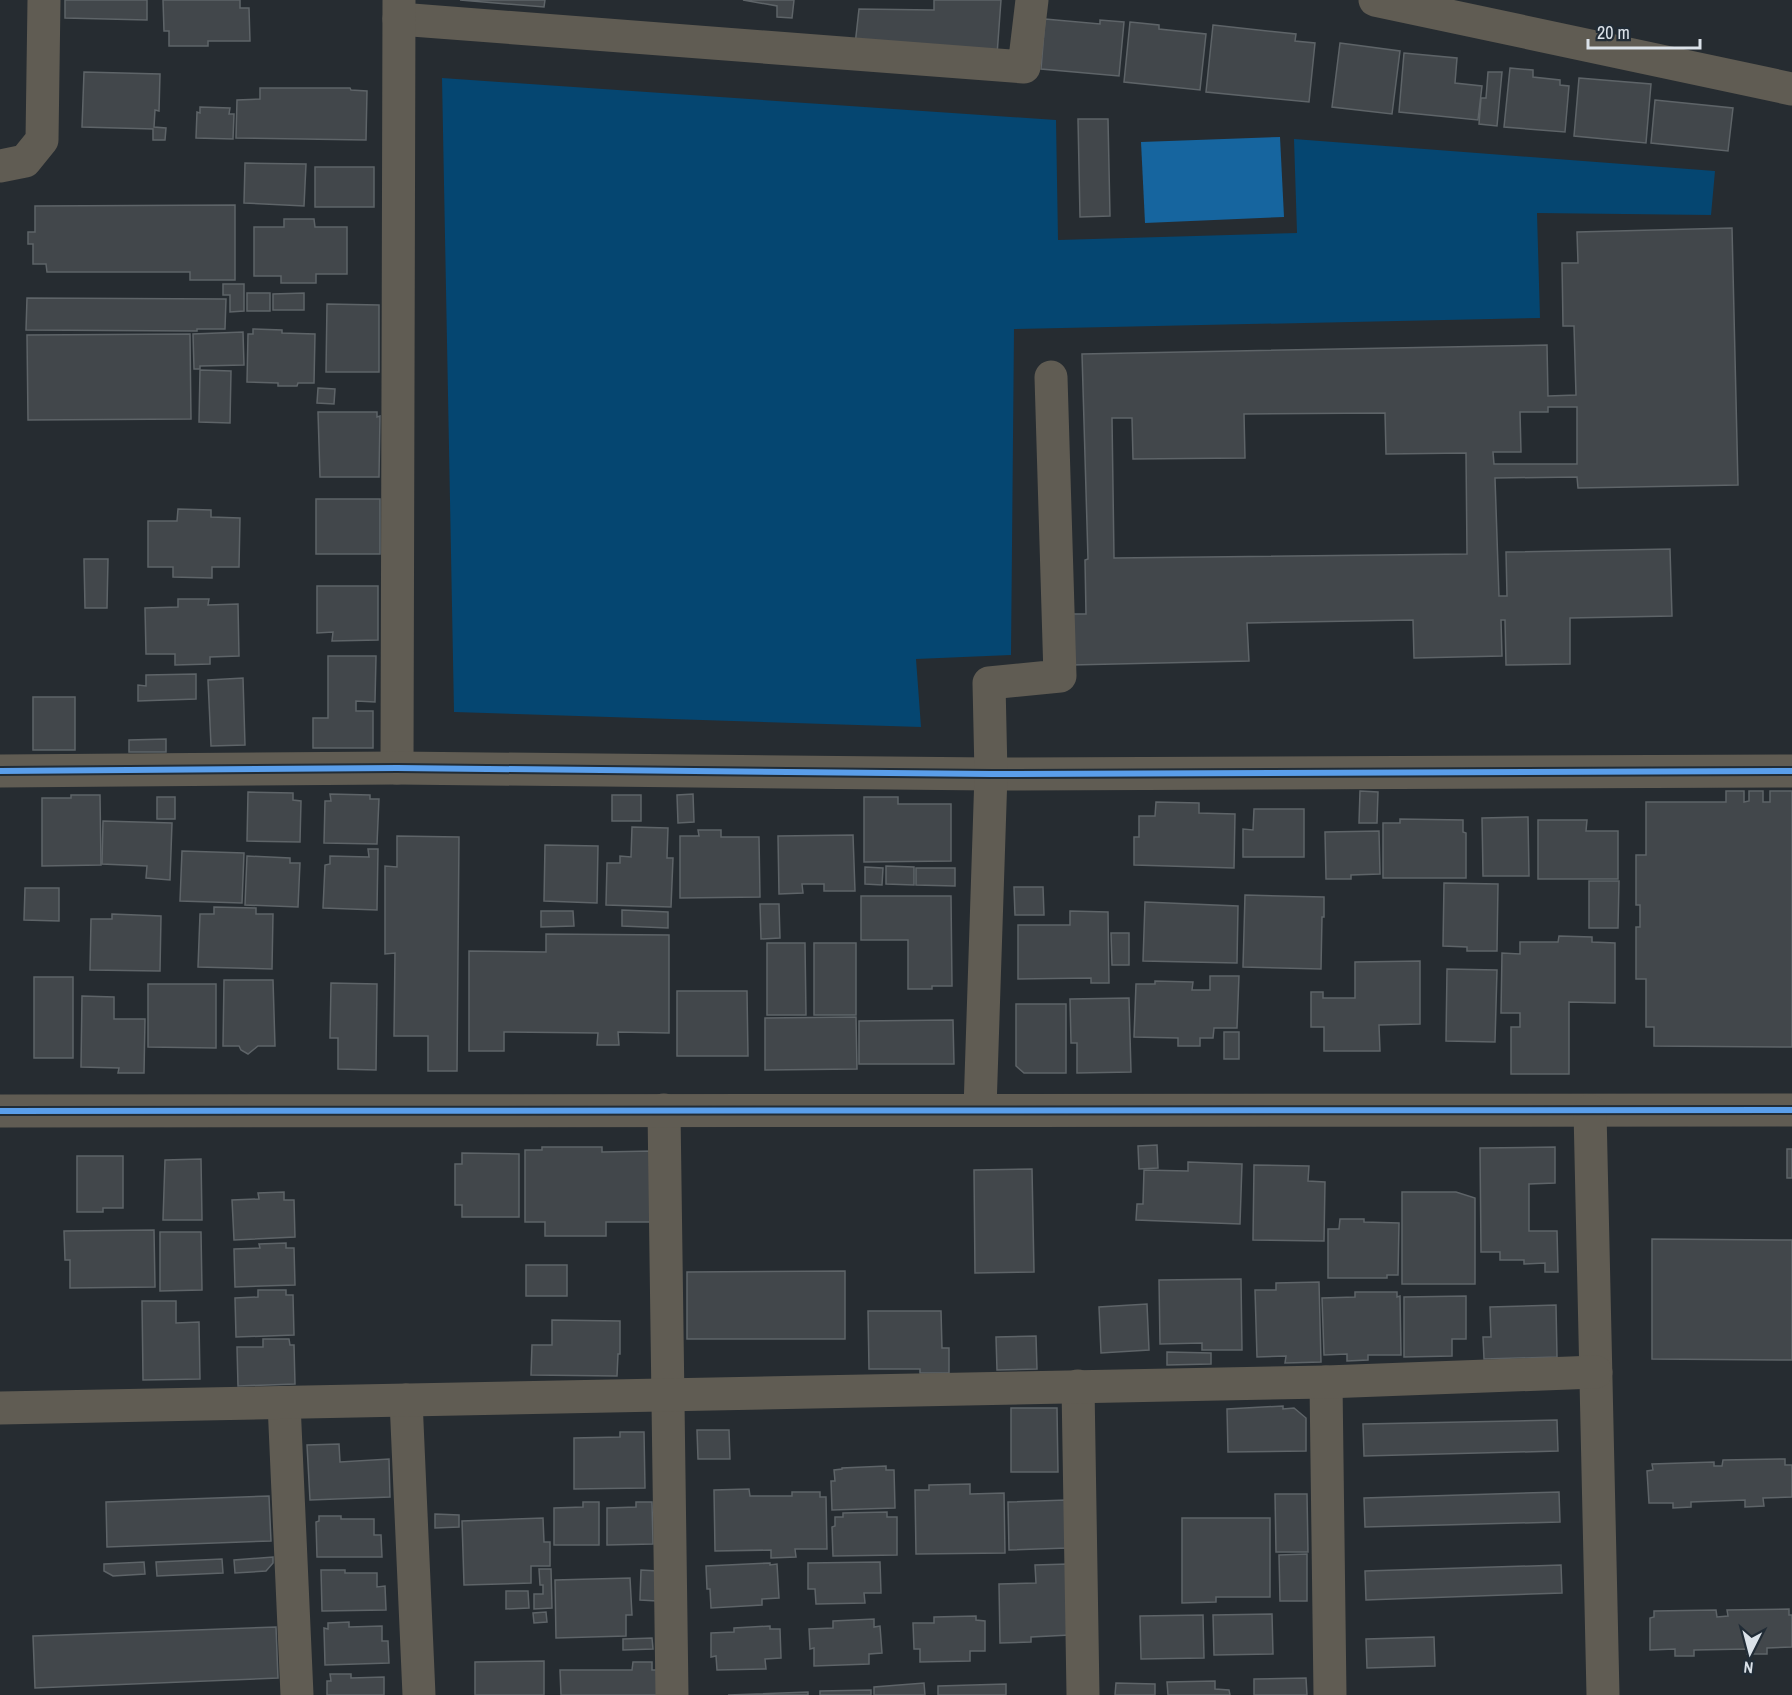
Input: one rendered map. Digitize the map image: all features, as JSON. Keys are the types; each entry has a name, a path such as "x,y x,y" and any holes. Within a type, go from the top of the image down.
{"street":[{"path":"0,166 25,161 42,140 44,0"},
{"path":"397,768 399,10 1024,67 1032,0"},
{"path":"1376,0 1792,88"},
{"path":"980,1109 991,774 989,683 1060,676 1051,377"},
{"path":"0,771 397,768 991,774 1792,771"},
{"path":"663,1110 672,1695"},
{"path":"0,1111 1792,1110"},
{"path":"1590,1111 1603,1695"},
{"path":"0,1408 668,1393 1326,1382 1596,1372"},
{"path":"1326,1382 1330,1695"},
{"path":"1078,1386 1083,1695"},
{"path":"406,1400 418,1695"},
{"path":"284,1402 297,1695"}],"shaded area":[{"path":"442,78 1056,120 1058,240 1297,233 1294,139 1715,171 1711,215 1537,213 1540,318 1014,329 1011,655 916,659 921,727 454,712"},
{"path":"1280,137 1284,217 1145,223 1141,142"}],"building":[{"path":"65,0 147,0 147,20 65,18"},
{"path":"163,0 240,0 240,8 249,8 250,41 208,41 208,46 169,46 169,31 164,31"},
{"path":"460,0 545,0 544,7"},
{"path":"743,0 794,0 792,18 777,17 777,6"},
{"path":"934,0 1001,0 997,55 855,45 859,9 934,10"},
{"path":"1045,19 1100,24 1100,20 1124,22 1119,76 1041,69"},
{"path":"1130,22 1159,25 1159,29 1206,34 1200,90 1124,82"},
{"path":"1213,25 1296,34 1295,41 1315,43 1309,102 1206,92"},
{"path":"1340,43 1400,51 1392,114 1332,107"},
{"path":"1404,53 1457,58 1455,83 1482,86 1478,120 1399,112"},
{"path":"1510,68 1533,70 1533,77 1560,80 1560,85 1569,86 1565,132 1504,127"},
{"path":"84,72 160,74 159,111 155,110 154,127 166,128 165,140 153,140 153,129 82,127"},
{"path":"1488,72 1502,72 1497,126 1479,124 1481,98 1486,98"},
{"path":"1579,78 1651,84 1646,143 1574,136"},
{"path":"260,88 350,88 367,91 366,140 236,138 237,100 260,99"},
{"path":"1655,100 1733,108 1728,151 1651,143"},
{"path":"200,107 230,108 229,114 234,114 233,139 196,138 197,112 200,113"},
{"path":"1078,119 1108,119 1110,216 1080,217"},
{"path":"245,163 306,164 304,206 244,203"},
{"path":"315,167 374,167 374,207 315,207"},
{"path":"235,205 235,280 190,280 190,272 47,272 46,264 33,264 33,244 28,244 28,232 35,232 35,206"},
{"path":"284,219 314,219 315,227 347,227 347,274 316,274 316,283 281,283 281,276 254,276 254,227 284,227"},
{"path":"1732,228 1738,485 1578,488 1577,477 1495,478 1499,596 1507,596 1506,552 1670,549 1672,616 1570,618 1570,664 1506,665 1505,620 1501,620 1502,656 1414,658 1413,620 1247,623 1249,661 1071,665 1069,614 1086,614 1085,560 1088,559 1082,354 1547,345 1548,396 1576,395 1574,326 1563,326 1562,263 1578,263 1577,232","holes":["1548,407 1577,407 1577,464 1494,464 1493,452 1521,452 1520,412 1548,412","1385,413 1386,454 1466,453 1467,554 1114,558 1112,418 1132,418 1133,459 1245,458 1244,414"]},
{"path":"223,284 244,284 244,311 230,312 230,295 223,295"},
{"path":"247,293 270,293 270,311 247,311"},
{"path":"304,293 304,310 273,310 273,294"},
{"path":"27,298 226,299 225,329 197,329 197,331 26,330"},
{"path":"327,304 379,305 379,372 326,372"},
{"path":"253,329 315,334 314,383 278,386 278,383 247,382 248,334 253,334"},
{"path":"243,332 244,365 200,366 200,369 194,369 193,334"},
{"path":"190,334 191,419 28,420 27,335"},
{"path":"200,370 231,371 230,423 199,422"},
{"path":"318,388 335,389 334,404 317,403"},
{"path":"318,412 377,412 377,417 380,416 379,477 320,477"},
{"path":"316,499 380,499 380,554 316,554"},
{"path":"178,509 211,510 211,517 240,518 239,567 212,567 212,578 173,577 173,567 148,567 148,521 177,521"},
{"path":"84,559 108,559 107,608 85,608"},
{"path":"317,586 378,586 378,640 332,641 333,632 317,633"},
{"path":"178,599 209,599 208,605 238,604 239,656 210,657 210,664 175,665 175,654 146,654 145,608 178,607"},
{"path":"328,656 376,656 375,702 356,701 356,711 373,711 373,748 313,748 313,718 328,718"},
{"path":"196,674 196,699 138,701 138,685 146,686 146,675"},
{"path":"243,678 245,745 211,746 208,680"},
{"path":"33,697 75,697 75,750 33,750"},
{"path":"166,739 166,752 129,752 129,740"},
{"path":"1360,791 1378,792 1377,823 1359,823"},
{"path":"1726,791 1744,791 1744,802 1749,801 1749,791 1763,791 1763,802 1770,802 1770,791 1792,791 1792,1047 1654,1046 1654,1027 1646,1027 1646,979 1636,979 1636,927 1640,927 1640,905 1636,905 1636,855 1646,855 1646,802 1726,802"},
{"path":"248,792 293,793 293,800 301,801 300,842 247,841"},
{"path":"330,794 370,795 370,799 379,799 377,844 324,843 325,801 331,801"},
{"path":"693,794 694,822 678,823 677,795"},
{"path":"71,795 100,795 101,865 42,866 42,798 71,798"},
{"path":"612,795 641,795 641,821 612,821"},
{"path":"157,797 175,797 175,819 157,819"},
{"path":"864,797 898,797 898,804 951,804 951,861 864,862"},
{"path":"1156,802 1199,803 1199,813 1235,814 1234,868 1134,865 1134,837 1139,837 1139,816 1155,816"},
{"path":"1254,809 1304,809 1304,857 1243,857 1243,829 1253,830"},
{"path":"1528,817 1529,876 1483,876 1482,818"},
{"path":"1400,819 1463,820 1463,832 1466,833 1466,878 1383,878 1383,823 1400,823"},
{"path":"1538,820 1587,820 1586,831 1618,831 1618,879 1538,879"},
{"path":"103,821 172,823 170,880 146,878 147,866 102,864"},
{"path":"632,827 668,828 667,858 673,858 671,907 606,905 607,863 620,863 620,856 631,857"},
{"path":"698,830 721,830 721,837 759,837 760,897 680,898 680,836 699,836"},
{"path":"1379,831 1380,874 1351,875 1351,879 1326,879 1325,832"},
{"path":"853,835 855,891 824,891 824,884 802,884 803,893 779,894 778,836"},
{"path":"397,836 459,837 457,1071 428,1071 428,1036 394,1036 395,953 385,954 385,866 397,867"},
{"path":"545,845 598,846 597,903 544,901"},
{"path":"368,849 378,849 377,910 323,908 325,865 330,864 330,856 369,857"},
{"path":"182,851 244,853 242,903 180,901"},
{"path":"247,856 290,858 290,863 300,863 298,907 245,905"},
{"path":"886,866 914,867 914,885 886,884"},
{"path":"865,867 883,868 882,885 865,884"},
{"path":"916,868 955,868 955,886 916,885"},
{"path":"1589,881 1619,881 1618,928 1589,928"},
{"path":"1444,883 1498,884 1497,951 1467,951 1467,947 1443,946"},
{"path":"1014,887 1043,887 1044,915 1015,915"},
{"path":"25,888 59,888 59,921 24,920"},
{"path":"1245,895 1324,897 1321,969 1243,967"},
{"path":"861,896 951,896 952,986 908,989 908,940 861,940"},
{"path":"1145,902 1238,906 1237,963 1143,961"},
{"path":"760,904 779,904 780,938 761,939"},
{"path":"214,907 256,908 256,914 273,914 272,969 198,967 200,914 214,914"},
{"path":"622,910 668,912 668,928 622,926"},
{"path":"541,911 573,911 574,926 541,927"},
{"path":"1070,911 1108,912 1109,983 1091,983 1091,978 1018,979 1018,925 1070,925"},
{"path":"112,914 161,916 160,971 90,970 91,919 112,919"},
{"path":"1111,933 1129,933 1129,965 1112,965"},
{"path":"546,934 669,935 669,1033 618,1032 619,1045 597,1045 598,1033 504,1032 504,1051 469,1051 469,951 546,952"},
{"path":"1559,936 1592,937 1592,942 1615,943 1615,1003 1569,1002 1569,1074 1511,1074 1511,1027 1520,1027 1520,1013 1501,1013 1502,953 1520,954 1520,942 1558,942"},
{"path":"767,943 805,943 806,1015 767,1015"},
{"path":"814,943 856,943 856,1015 814,1015"},
{"path":"1420,961 1420,1024 1379,1025 1380,1051 1324,1051 1324,1027 1311,1027 1311,992 1323,992 1323,998 1355,998 1355,962"},
{"path":"1447,969 1497,970 1495,1042 1446,1041"},
{"path":"1210,976 1239,976 1237,1028 1214,1028 1213,1038 1200,1038 1200,1046 1178,1046 1178,1038 1134,1037 1136,984 1155,984 1155,981 1193,982 1192,990 1210,990"},
{"path":"34,977 73,977 73,1058 34,1058"},
{"path":"224,980 273,980 275,1046 258,1046 248,1054 239,1046 223,1046"},
{"path":"331,983 377,984 376,1070 338,1069 338,1038 330,1038"},
{"path":"148,984 216,984 216,1048 148,1047"},
{"path":"677,991 747,991 748,1056 677,1056"},
{"path":"82,996 114,997 114,1019 145,1019 144,1073 118,1073 119,1068 81,1067"},
{"path":"1129,998 1131,1072 1077,1073 1077,1043 1071,1043 1070,999"},
{"path":"1016,1004 1066,1004 1066,1073 1024,1073 1016,1066"},
{"path":"856,1017 857,1069 765,1070 765,1018"},
{"path":"953,1020 954,1064 859,1064 859,1021"},
{"path":"1224,1032 1239,1032 1239,1059 1224,1059"},
{"path":"1157,1145 1158,1168 1139,1169 1138,1146"},
{"path":"542,1147 602,1147 602,1152 652,1151 652,1222 606,1222 606,1236 545,1236 545,1222 525,1222 525,1150 542,1150"},
{"path":"1555,1147 1555,1183 1529,1184 1529,1231 1557,1231 1558,1272 1545,1272 1545,1263 1524,1264 1524,1260 1500,1260 1500,1252 1481,1252 1480,1148"},
{"path":"1787,1149 1792,1149 1792,1178 1787,1178"},
{"path":"462,1153 519,1154 519,1217 462,1217 462,1205 455,1205 455,1164 462,1164"},
{"path":"77,1156 123,1156 123,1208 103,1208 103,1212 77,1212"},
{"path":"201,1159 202,1220 163,1220 165,1160"},
{"path":"1188,1162 1242,1164 1240,1224 1136,1220 1137,1204 1143,1204 1144,1170 1188,1171"},
{"path":"1254,1165 1309,1166 1308,1181 1325,1182 1324,1241 1253,1240"},
{"path":"1032,1169 1034,1272 975,1273 974,1170"},
{"path":"284,1192 284,1200 294,1200 295,1237 234,1240 232,1200 259,1199 258,1193"},
{"path":"1402,1192 1456,1192 1475,1198 1475,1284 1402,1284"},
{"path":"1340,1219 1399,1223 1398,1275 1387,1275 1387,1278 1328,1278 1328,1229 1339,1229"},
{"path":"154,1230 155,1287 70,1288 70,1260 65,1260 64,1231"},
{"path":"160,1232 201,1232 202,1290 160,1291"},
{"path":"1652,1239 1792,1240 1792,1360 1652,1359"},
{"path":"286,1243 286,1248 294,1248 295,1285 235,1287 234,1249 260,1248 259,1244"},
{"path":"526,1265 567,1265 567,1296 526,1296"},
{"path":"845,1271 845,1339 687,1339 687,1272"},
{"path":"1241,1279 1242,1350 1202,1350 1202,1343 1160,1344 1159,1280"},
{"path":"1319,1282 1321,1362 1285,1363 1286,1356 1257,1357 1255,1290 1276,1290 1276,1283"},
{"path":"258,1290 286,1290 286,1295 293,1295 294,1335 236,1337 235,1298 258,1297"},
{"path":"1355,1292 1397,1292 1397,1297 1400,1296 1401,1355 1368,1355 1368,1360 1347,1361 1347,1354 1324,1355 1322,1298 1355,1297"},
{"path":"1466,1296 1466,1339 1452,1339 1452,1356 1404,1357 1404,1297"},
{"path":"142,1301 176,1301 176,1323 199,1322 200,1379 143,1380"},
{"path":"1147,1304 1149,1350 1101,1353 1099,1307"},
{"path":"1556,1305 1557,1357 1484,1359 1483,1337 1491,1337 1490,1307"},
{"path":"868,1311 941,1311 942,1348 949,1348 949,1373 920,1373 920,1369 869,1369"},
{"path":"552,1320 620,1321 617,1376 531,1375 532,1345 552,1345"},
{"path":"1036,1336 1037,1369 997,1370 996,1337"},
{"path":"263,1339 289,1339 290,1345 294,1345 295,1384 238,1386 237,1347 263,1347"},
{"path":"1167,1352 1211,1353 1211,1364 1167,1365"},
{"path":"1283,1406 1283,1409 1294,1408 1306,1418 1306,1451 1228,1452 1227,1409"},
{"path":"1011,1408 1057,1408 1058,1472 1011,1472"},
{"path":"1557,1420 1558,1451 1364,1456 1363,1424"},
{"path":"697,1430 729,1430 730,1459 698,1459"},
{"path":"620,1432 644,1432 645,1488 574,1489 574,1438 620,1437"},
{"path":"339,1444 340,1462 389,1459 390,1497 310,1500 307,1445"},
{"path":"1785,1459 1785,1465 1792,1465 1792,1497 1763,1498 1764,1506 1745,1507 1745,1500 1691,1502 1691,1507 1673,1508 1673,1503 1649,1503 1647,1471 1653,1470 1652,1464 1714,1462 1714,1466 1722,1466 1723,1460"},
{"path":"886,1466 886,1470 894,1470 895,1508 832,1510 831,1481 835,1481 834,1470"},
{"path":"970,1484 970,1494 1004,1493 1005,1553 916,1554 915,1490 929,1490 929,1485"},
{"path":"749,1489 750,1496 792,1496 792,1492 820,1492 820,1497 826,1497 827,1549 795,1549 796,1557 771,1558 771,1550 715,1551 714,1490"},
{"path":"1559,1492 1560,1522 1365,1527 1364,1498"},
{"path":"1275,1494 1307,1494 1308,1552 1276,1552"},
{"path":"269,1496 271,1541 107,1547 106,1502"},
{"path":"1066,1500 1068,1548 1009,1550 1008,1502"},
{"path":"583,1502 599,1502 599,1545 554,1545 554,1508 583,1507"},
{"path":"636,1502 652,1502 653,1544 607,1545 607,1508 636,1507"},
{"path":"887,1512 887,1517 897,1517 897,1555 833,1556 832,1527 835,1526 835,1517 843,1517 843,1513"},
{"path":"435,1514 459,1515 459,1527 435,1528"},
{"path":"319,1516 374,1519 374,1535 381,1535 382,1557 317,1557 316,1522 319,1521"},
{"path":"543,1518 544,1542 550,1542 550,1566 531,1566 531,1583 464,1585 462,1521"},
{"path":"1182,1518 1270,1518 1270,1597 1216,1597 1216,1602 1182,1603"},
{"path":"1307,1554 1307,1601 1280,1601 1279,1555"},
{"path":"273,1557 273,1563 266,1571 235,1573 234,1560"},
{"path":"222,1559 223,1573 157,1576 156,1562"},
{"path":"144,1562 145,1574 113,1576 104,1571 104,1564"},
{"path":"880,1562 881,1593 864,1593 865,1603 816,1604 815,1589 808,1589 808,1563"},
{"path":"770,1563 770,1565 777,1564 779,1598 762,1599 762,1605 711,1608 706,1566"},
{"path":"1068,1564 1070,1635 1031,1637 1031,1642 1000,1643 999,1584 1036,1583 1035,1565"},
{"path":"1561,1565 1562,1593 1366,1600 1365,1571"},
{"path":"539,1569 551,1569 552,1608 534,1609 534,1594 543,1594"},
{"path":"321,1570 377,1573 377,1587 385,1586 386,1610 322,1611"},
{"path":"641,1570 658,1571 657,1601 640,1600"},
{"path":"630,1578 632,1615 626,1615 626,1636 556,1638 555,1580"},
{"path":"506,1591 528,1591 529,1608 506,1609"},
{"path":"1789,1609 1789,1615 1792,1615 1792,1647 1767,1648 1767,1654 1747,1654 1747,1649 1694,1650 1694,1656 1675,1656 1675,1649 1650,1650 1650,1618 1654,1617 1654,1611 1716,1610 1717,1617 1728,1616 1727,1610"},
{"path":"546,1612 547,1622 534,1623 533,1613"},
{"path":"1272,1614 1273,1654 1214,1655 1213,1615"},
{"path":"1203,1615 1204,1658 1141,1659 1140,1616"},
{"path":"976,1616 976,1620 985,1621 985,1651 970,1651 970,1661 920,1662 920,1649 914,1649 913,1623 934,1623 934,1617"},
{"path":"874,1619 874,1627 880,1626 882,1653 869,1654 869,1664 814,1666 814,1648 810,1649 809,1629 833,1628 833,1621"},
{"path":"349,1622 349,1627 382,1626 382,1641 388,1641 389,1663 325,1665 324,1628 328,1629 328,1623"},
{"path":"770,1626 770,1629 780,1629 781,1658 765,1659 766,1669 717,1670 716,1656 711,1657 711,1633 734,1632 734,1628"},
{"path":"276,1627 278,1678 35,1688 33,1636"},
{"path":"1434,1637 1435,1666 1367,1668 1366,1639"},
{"path":"652,1638 653,1649 623,1650 623,1639"},
{"path":"544,1661 544,1695 475,1695 475,1662"},
{"path":"633,1662 652,1662 652,1670 658,1670 658,1695 561,1695 560,1670 632,1670"},
{"path":"330,1674 351,1674 351,1678 384,1677 384,1695 327,1695 327,1681 331,1681"},
{"path":"1306,1678 1307,1695 1254,1695 1254,1679"},
{"path":"1215,1681 1215,1689 1229,1690 1230,1695 1168,1695 1167,1682"},
{"path":"924,1683 925,1695 874,1695 874,1687"},
{"path":"1116,1683 1155,1684 1155,1695 1115,1695"},
{"path":"1006,1684 1006,1695 938,1695 938,1686"},
{"path":"871,1690 871,1695 820,1695 820,1691"},
{"path":"808,1692 808,1695 728,1695"}],"cycle path":[{"path":"0,771 397,768 991,774 1792,771"},
{"path":"0,1111 1792,1110"}]}
